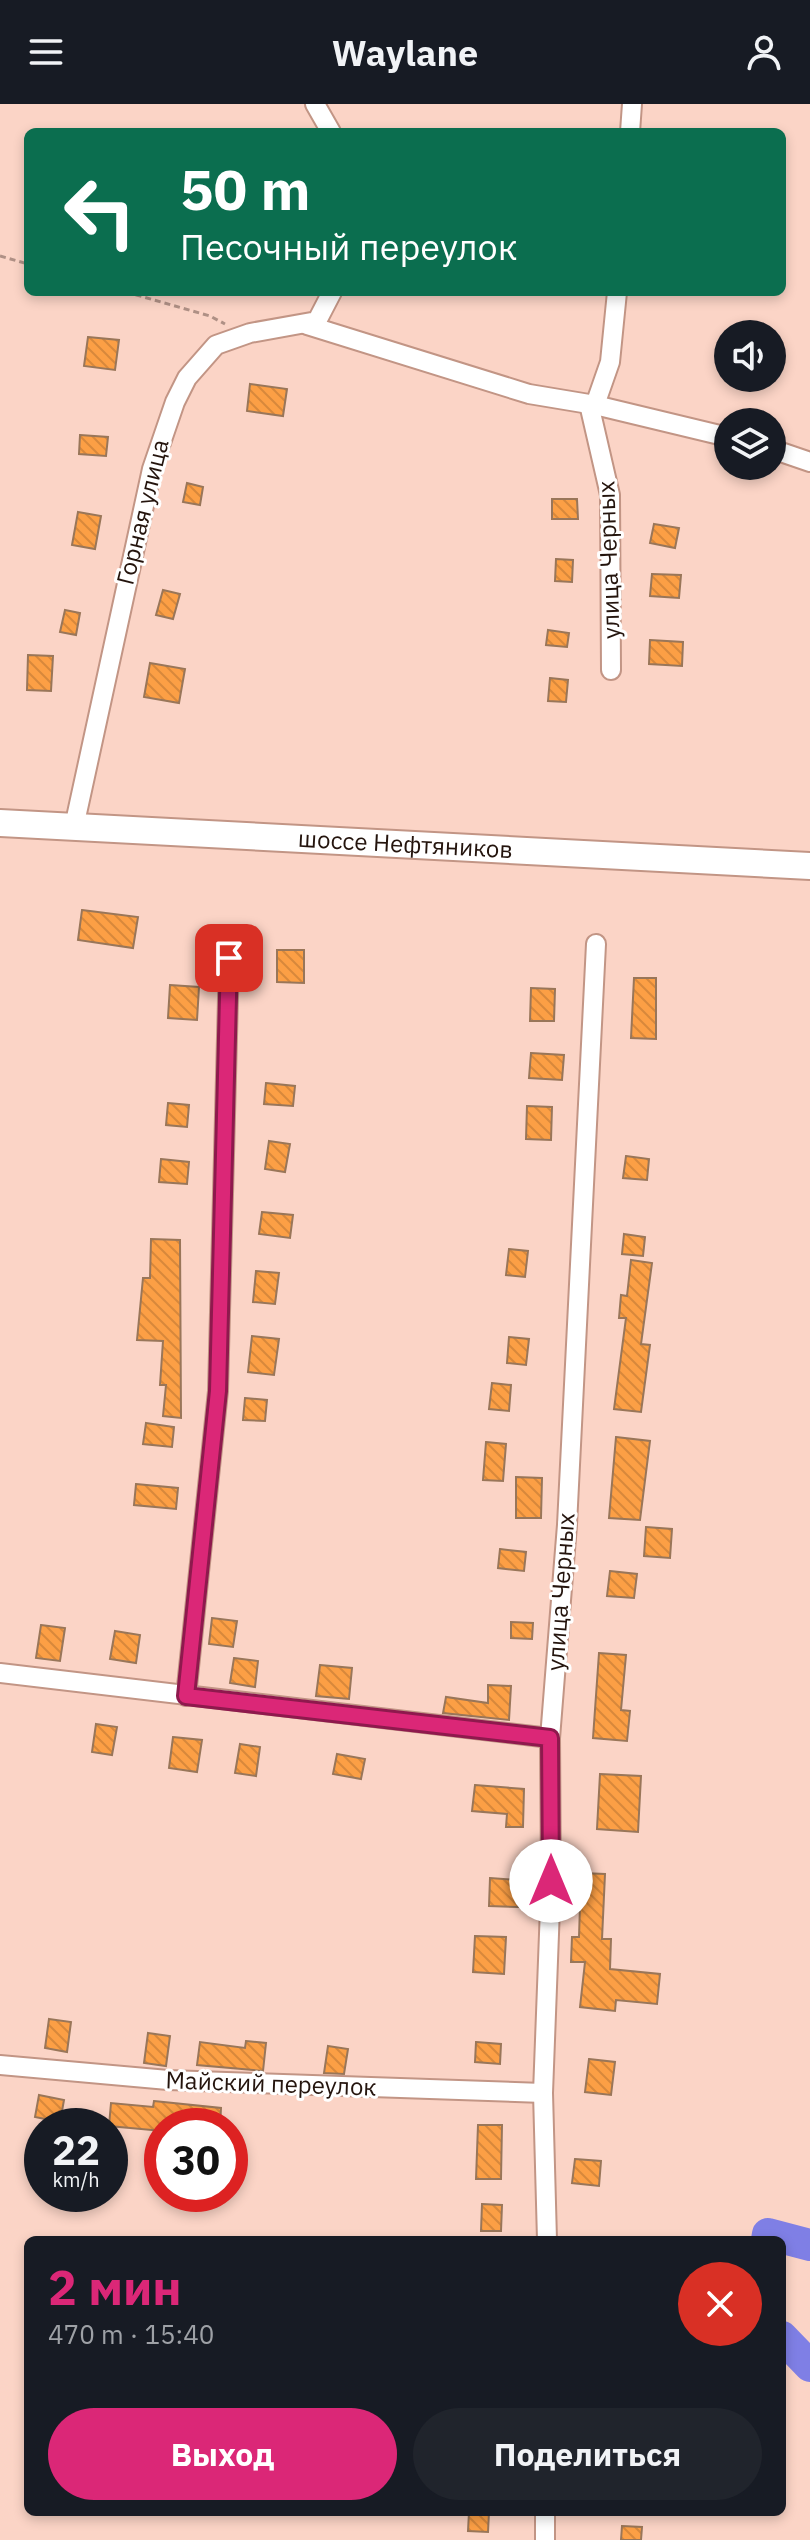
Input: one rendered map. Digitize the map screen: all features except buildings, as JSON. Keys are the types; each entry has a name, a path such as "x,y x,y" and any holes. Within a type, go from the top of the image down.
{"main road":[{"name":"шоссе Нефтяников","path":"0,823 810,866"}],"street":[{"path":"315,104 329,128"},
{"path":"630,128 632,104"},
{"path":"307,325 317,321 330,296"},
{"path":"592,405 610,362 617,296"},
{"path":"307,325 529,394 592,405 714,434"},
{"name":"Горная улица","path":"74,827 127,577 164,428 181,390 201,359 216,345 231,337 307,325"},
{"name":"улица Черных","path":"592,405 610,495 611,670"},
{"path":"786,454 810,462"},
{"name":"улица Черных","path":"547,2236 543,2093 551,1881 550,1738 567,1525 596,944"},
{"path":"186,1696 218,1391 229,958"},
{"path":"0,1673 550,1738"},
{"name":"Майский переулок","path":"0,2065 168,2080 543,2093"},
{"path":"545,2516 545,2540"}],"path":[{"path":"0,256 24,263"},
{"path":"140,296 210,316 227,324 231,337"}],"waterway":[{"path":"768,2236 776,2236"},
{"path":"786,2239 810,2245"},
{"path":"786,2341 810,2366"}],"route":[{"path":"229,958 218,1391 186,1696 550,1738 551,1881"}]}
